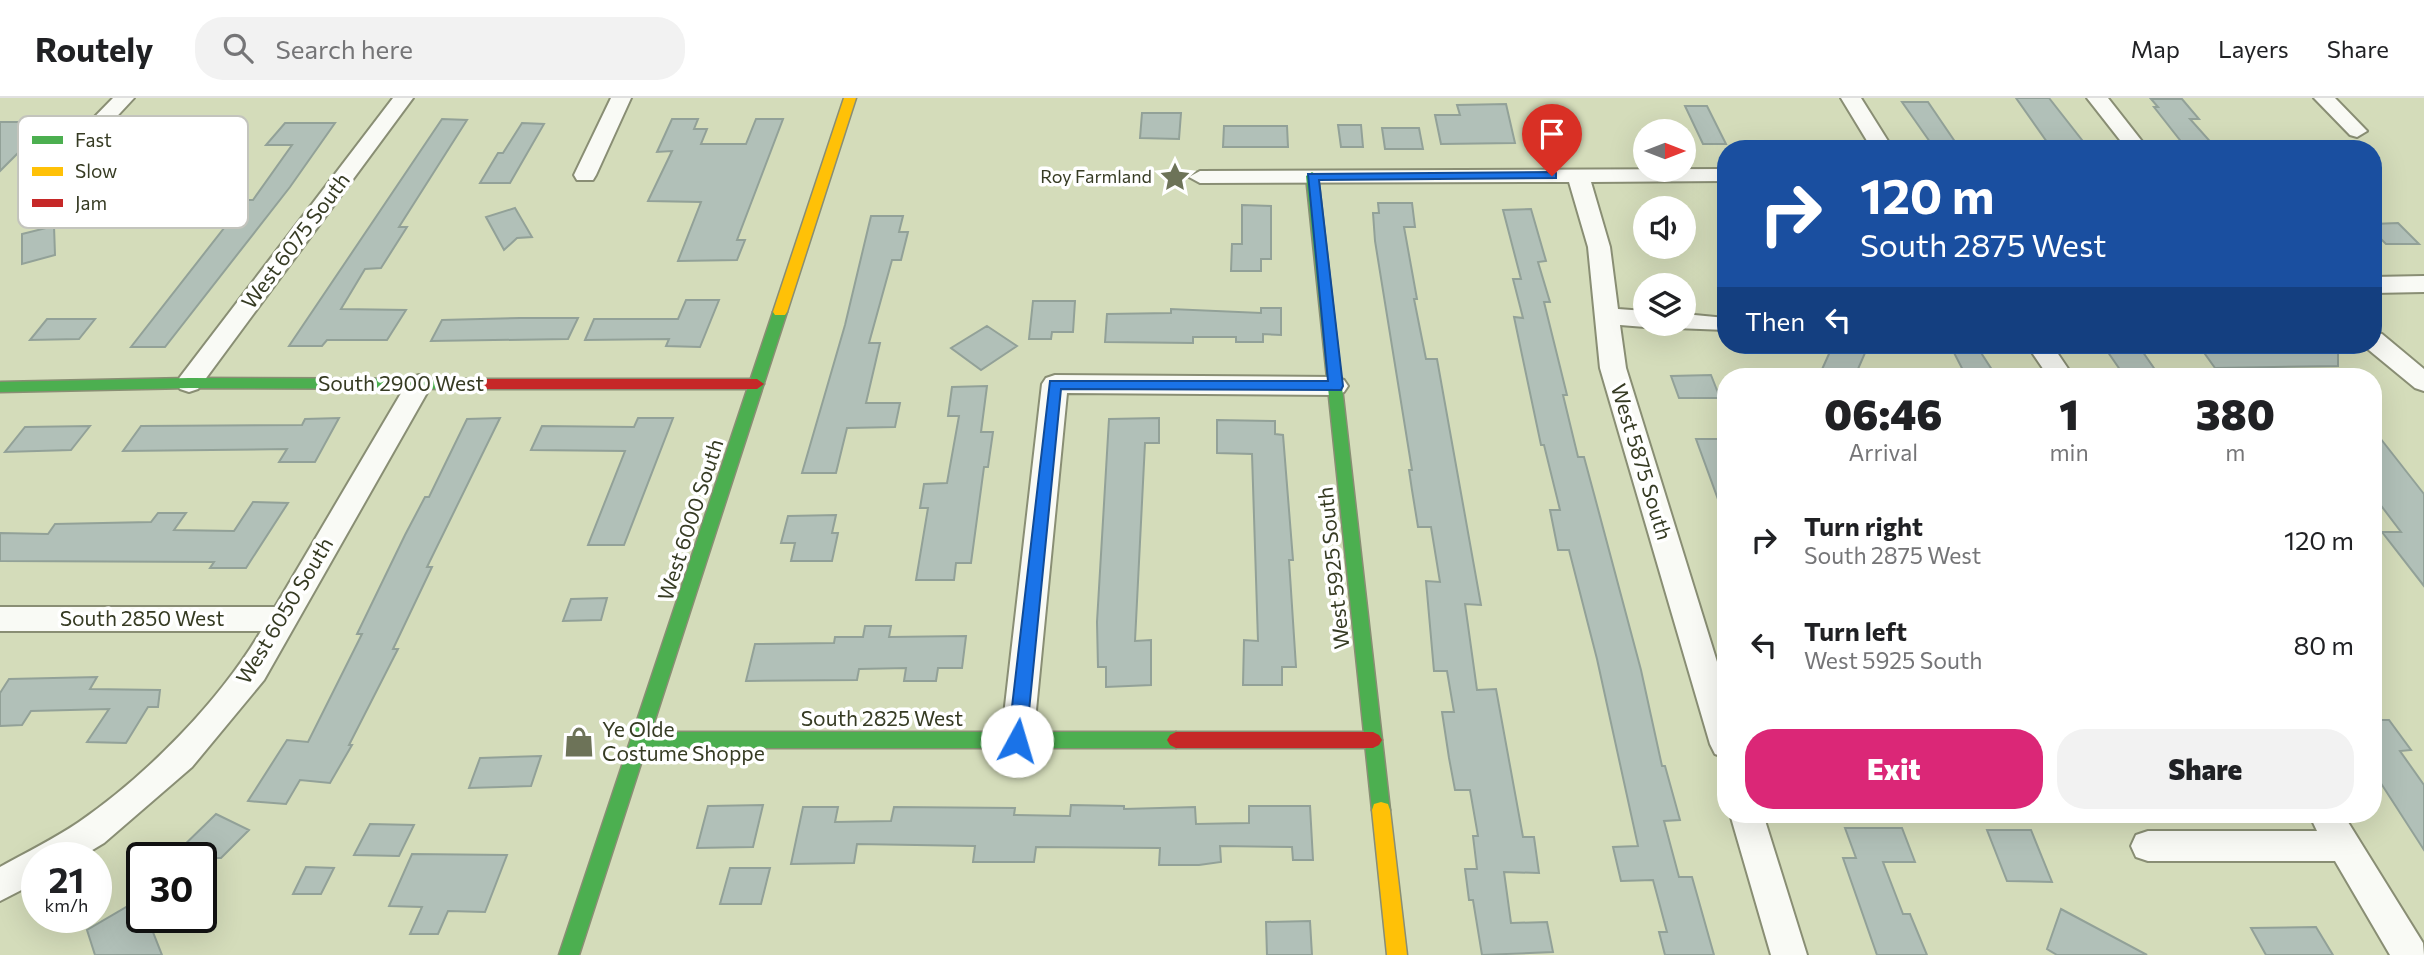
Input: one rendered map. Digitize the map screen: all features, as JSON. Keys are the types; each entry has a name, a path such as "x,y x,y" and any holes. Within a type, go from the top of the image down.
{"street":[{"path":"107,116 124,98"},
{"name":"West 6075 South","path":"189,383 402,98"},
{"path":"585,175 621,98"},
{"name":"West 6000 South","path":"569,955 642,740 850,98"},
{"path":"1851,98 1877,140"},
{"path":"2097,98 2131,140"},
{"path":"2324,98 2357,131"},
{"name":"West 5925 South","path":"1312,176 1397,955"},
{"name":"West 5875 South","path":"1578,176 1599,247 1613,369 1717,714"},
{"path":"1200,177 1717,176"},
{"path":"2382,285 2424,284"},
{"path":"1607,316 1633,318"},
{"path":"1696,323 1717,324"},
{"path":"2382,347 2424,382"},
{"name":"South 2900 West","path":"0,387 189,383 757,384"},
{"name":"West 6050 South","path":"75,842 92,832 181,757 253,671 419,384"},
{"path":"1017,741 1055,384 1335,386"},
{"name":"South 2850 West","path":"0,619 283,619"},
{"name":"South 2825 West","path":"642,740 1373,740"},
{"path":"1749,823 1789,955"},
{"path":"2330,823 2410,955"},
{"path":"2148,846 2344,846"},
{"path":"0,885 21,873"}],"building":[{"path":"2016,98 2049,98 2082,140 2046,140"},
{"path":"2151,99 2182,99 2199,119 2190,119 2209,140 2180,140 2154,107 2158,107"},
{"path":"1902,102 1928,102 1954,140 1929,140"},
{"path":"1506,104 1515,143 1441,144 1435,115 1460,115 1457,105"},
{"path":"1685,106 1707,106 1724,140 1717,140 1717,144 1703,144 1696,129 1696,119 1691,119"},
{"path":"1142,113 1181,113 1179,139 1140,138"},
{"path":"442,119 467,120 399,227 407,227 381,268 365,269 341,309 406,310 387,340 327,340 322,346 289,346"},
{"path":"672,119 698,119 694,129 707,129 701,144 746,144 756,119 783,119 737,240 745,240 737,260 678,261 701,202 648,201 672,151 657,152"},
{"path":"0,122 18,122 18,153 0,171"},
{"path":"285,123 335,123 290,187 165,347 131,347 224,228 248,228 248,200 253,200 292,145 266,145"},
{"path":"522,123 544,124 510,183 480,183 498,153 503,153"},
{"path":"1338,125 1361,125 1363,147 1341,147"},
{"path":"1224,126 1287,126 1288,147 1223,147"},
{"path":"1382,128 1419,128 1423,149 1385,149"},
{"path":"1378,203 1412,203 1415,227 1404,227 1417,299 1414,299 1426,359 1437,359 1481,605 1465,604 1477,690 1496,689 1523,837 1534,837 1539,873 1504,872 1511,923 1547,922 1553,952 1482,955 1473,900 1469,900 1465,869 1477,869 1473,836 1478,836 1470,790 1455,790 1442,712 1454,712 1447,671 1434,671 1426,581 1440,582 1431,527 1418,527 1409,470 1412,470 1375,241 1373,213 1379,213"},
{"path":"1242,205 1271,206 1271,259 1261,259 1261,271 1231,271 1232,244 1242,244"},
{"path":"515,208 532,237 517,238 504,250 486,217"},
{"path":"1531,209 1546,261 1538,262 1550,302 1544,302 1567,395 1563,395 1578,457 1584,457 1641,670 1662,766 1665,766 1680,820 1664,821 1679,877 1692,877 1714,955 1665,955 1659,932 1667,932 1653,880 1621,881 1613,847 1638,846 1597,659 1569,550 1558,550 1550,510 1560,510 1544,445 1541,445 1514,317 1523,318 1513,279 1521,279 1503,210"},
{"path":"871,216 903,216 899,232 908,232 901,260 892,260 869,343 880,343 866,403 900,403 895,427 847,428 836,473 802,473 845,325"},
{"path":"2398,223 2419,244 2386,244 2382,240 2382,224"},
{"path":"54,228 55,255 22,264 22,234"},
{"path":"686,300 719,300 700,347 666,346 669,339 585,340 594,319 678,319"},
{"path":"1033,301 1075,301 1073,332 1052,332 1051,339 1029,339"},
{"path":"1261,308 1281,308 1281,335 1263,334 1263,342 1236,342 1236,337 1193,337 1193,343 1105,342 1107,314 1171,313 1171,309 1261,313"},
{"path":"578,318 568,339 431,341 442,320"},
{"path":"47,319 95,319 79,339 30,340"},
{"path":"987,326 1017,346 981,370 951,348"},
{"path":"1829,354 1865,354 1858,368 1823,368"},
{"path":"1955,354 1982,354 1991,368 1962,368"},
{"path":"2109,354 2144,354 2154,368 2119,368"},
{"path":"2205,354 2338,354 2338,366 2215,368"},
{"path":"1711,375 1717,398 1679,398 1671,376"},
{"path":"987,386 981,432 993,432 988,467 984,467 971,563 956,563 954,580 916,580 928,508 920,508 924,484 947,483 959,416 948,416 952,387"},
{"path":"339,418 315,462 279,462 287,449 123,451 141,426 302,425 305,419"},
{"path":"500,418 427,567 432,567 393,649 398,649 349,745 352,745 330,783 300,780 286,804 248,801 287,740 308,742 362,634 357,634 405,535 425,497 429,497 467,419"},
{"path":"638,418 673,418 624,545 588,545 625,451 531,450 542,426 634,427"},
{"path":"1159,418 1159,443 1145,443 1135,641 1151,640 1151,685 1106,687 1106,667 1098,667 1097,622 1109,419"},
{"path":"1217,420 1275,421 1275,434 1283,435 1293,560 1289,560 1296,667 1282,667 1282,685 1243,685 1244,640 1258,641 1252,454 1217,453"},
{"path":"90,426 71,450 5,452 25,427"},
{"path":"1696,439 1717,439 1717,497"},
{"path":"2382,440 2424,494 2424,586 2382,532 2401,532 2382,507"},
{"path":"253,502 288,503 246,568 210,568 214,562 0,561 0,533 48,534 55,524 151,522 158,513 186,513 174,530 234,531"},
{"path":"836,515 832,533 838,533 832,561 791,561 795,543 781,543 788,516"},
{"path":"607,598 601,620 563,621 571,599"},
{"path":"865,626 891,626 889,637 966,636 962,668 938,668 936,681 904,681 906,668 859,669 857,680 746,681 755,644 834,643 835,637 863,637"},
{"path":"97,677 90,689 160,690 158,707 148,707 126,743 87,742 109,709 31,711 22,725 0,726 0,693 9,679"},
{"path":"2382,720 2389,720 2411,750 2400,751 2424,785 2424,850 2382,785"},
{"path":"541,756 531,786 469,788 480,758"},
{"path":"763,805 753,847 697,848 708,806"},
{"path":"1071,805 1124,806 1124,809 1195,807 1196,824 1249,823 1249,806 1310,806 1313,860 1293,860 1292,847 1220,846 1221,862 1159,865 1160,848 1036,847 1034,862 973,862 975,846 857,844 854,863 791,864 803,807 838,807 835,822 891,821 894,807 1015,808 1014,815 1070,816"},
{"path":"216,814 249,830 221,858 217,858 217,842 187,842"},
{"path":"370,824 414,825 399,856 354,855"},
{"path":"1845,828 1902,828 1915,862 1883,862 1903,914 1910,914 1927,955 1877,955 1843,858 1856,858"},
{"path":"1987,830 2031,830 2052,882 2007,881"},
{"path":"412,854 507,855 485,912 448,911 438,934 410,934 422,907 389,906"},
{"path":"306,867 334,868 321,894 293,894"},
{"path":"730,868 770,868 761,904 720,904"},
{"path":"126,907 126,933 153,933 162,955 95,955 88,933 112,933 112,915"},
{"path":"2061,909 2147,955 2057,955 2047,949"},
{"path":"1310,921 1312,955 1267,955 1266,922"},
{"path":"2316,927 2333,955 2266,955 2251,928"}],"traffic: fast":[{"path":"1312,176 1381,810"},
{"path":"569,955 780,312"},
{"path":"0,387 189,383 482,384"},
{"path":"642,740 1176,740"}],"traffic: slow":[{"path":"780,312 850,98"},
{"path":"1381,810 1397,955"}],"traffic: jam":[{"path":"482,384 757,384"},
{"path":"1176,740 1373,740"}],"place":[{"name":"Roy Farmland","path":"1175,177"},
{"name":"Ye Olde Costume Shoppe","path":"579,742"}],"route":[{"path":"1017,741 1055,384 1335,386 1312,176 1552,176"}]}
